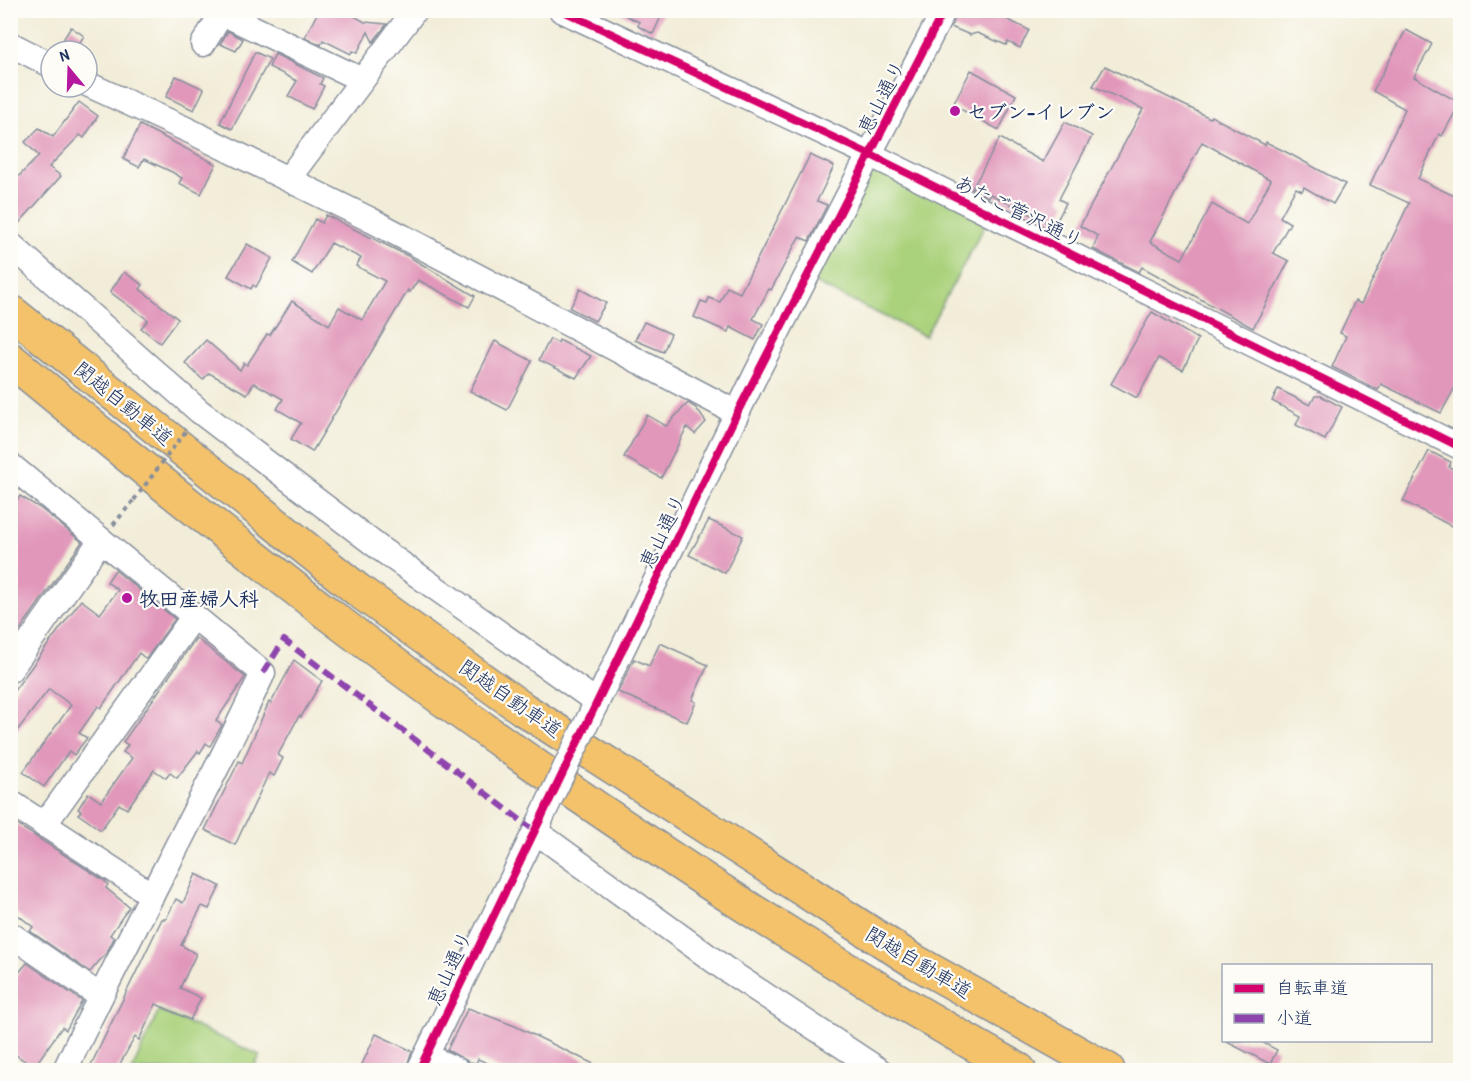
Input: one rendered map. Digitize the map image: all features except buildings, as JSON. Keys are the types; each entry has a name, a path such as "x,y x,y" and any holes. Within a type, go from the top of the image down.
{"highway":[{"name":"関越自動車道","path":"10,311 359,591 523,709 915,961 1108,1071"},
{"name":"関越自動車道","path":"10,359 188,505 340,623 501,742 676,861 893,1000 1019,1071"}],"street":[{"path":"288,179 415,10"},
{"name":"あたご菅沢通り","path":"561,10 869,154 1461,447"},
{"name":"恵山通り","path":"423,1063 737,412 944,10"},
{"path":"203,44 223,12 362,80"},
{"path":"10,44 39,59"},
{"path":"99,90 288,179 737,412"},
{"path":"10,243 199,411 594,708"},
{"path":"14,477 101,540 263,673 227,750 100,996 65,1071"},
{"path":"10,670 101,540"},
{"path":"44,825 194,616"},
{"path":"10,802 152,896"},
{"path":"538,824 724,968 879,1071"},
{"path":"10,934 100,996"},
{"path":"423,1063 457,1071"}],"path":[{"path":"101,540 188,428"}],"green space":[{"path":"869,154 990,216 925,336 806,279"},
{"path":"159,1010 260,1055 253,1070 132,1070"}],"marked path":[{"path":"263,673 284,640 535,831"}],"cycle path":[{"path":"561,10 869,154 1460,447"},
{"path":"419,1070 737,413 944,10"}],"place":[{"name":"セブン-イレブン","path":"955,111"},
{"name":"牧田産婦人科","path":"127,598"}]}
